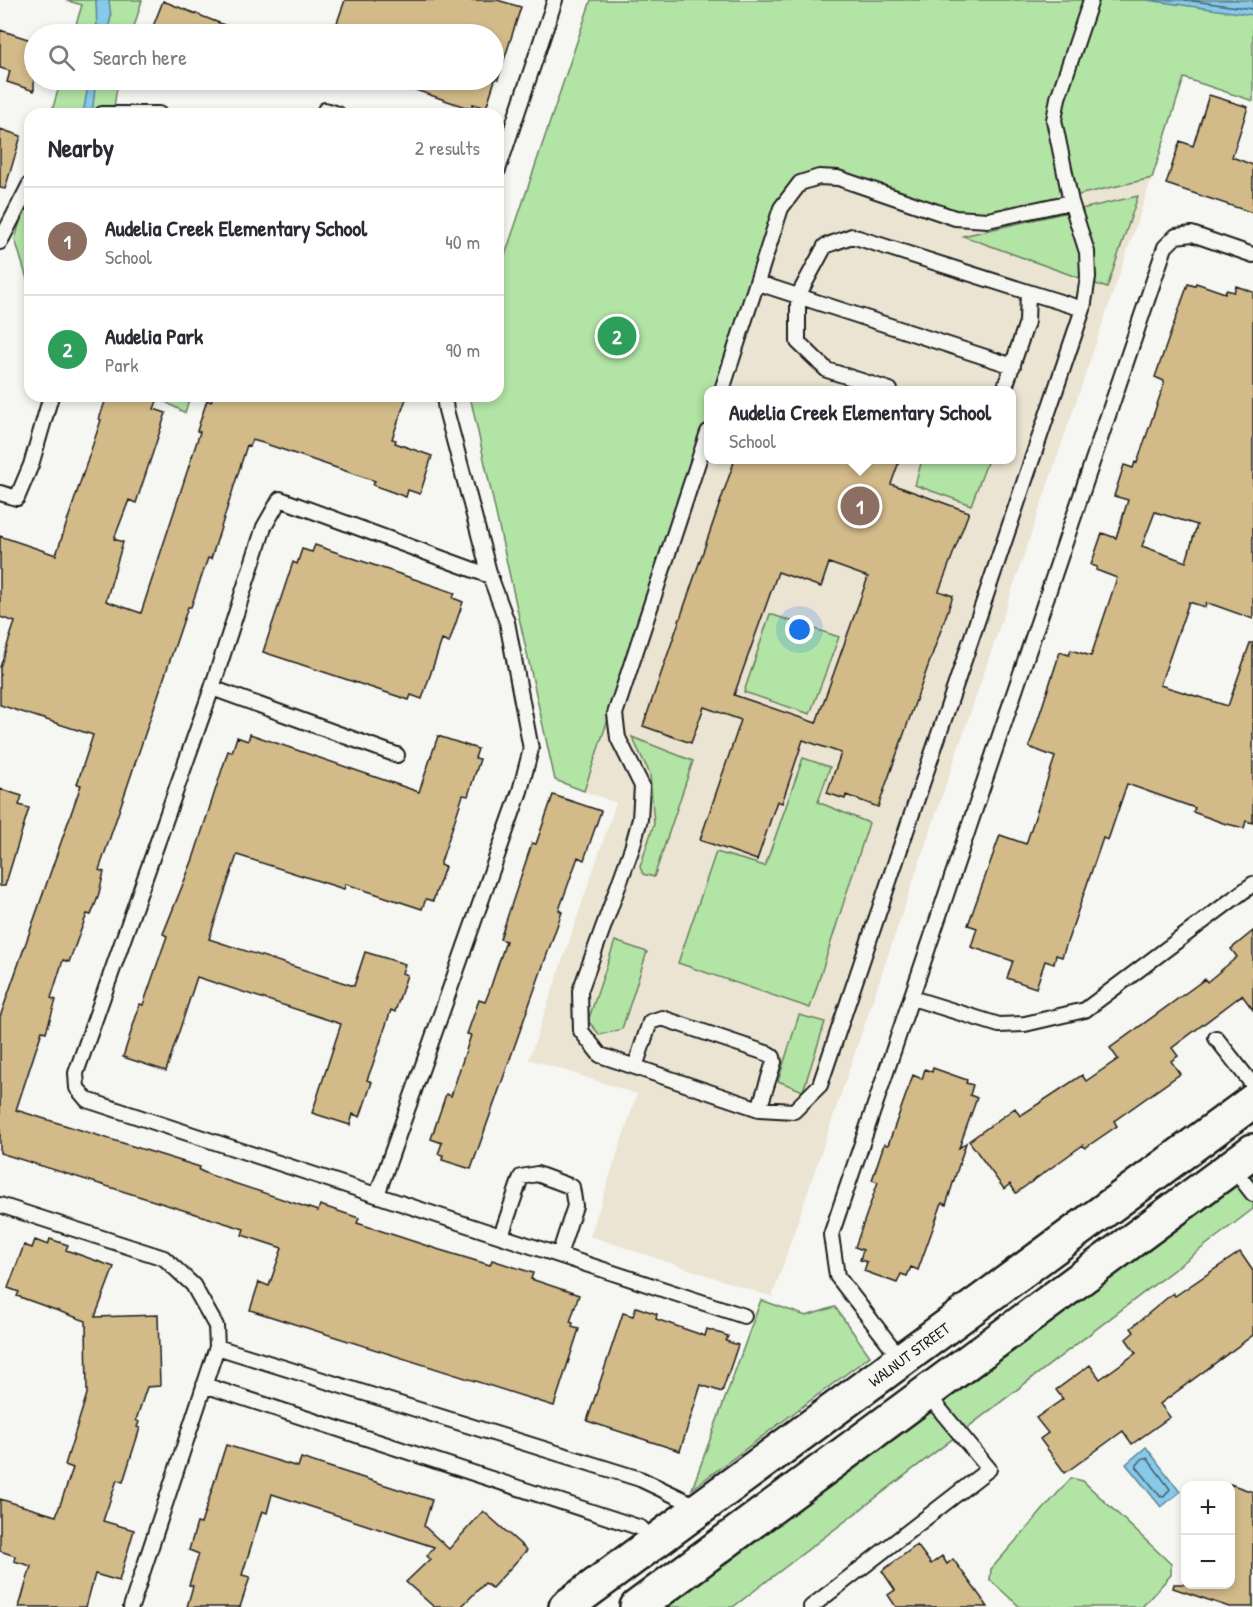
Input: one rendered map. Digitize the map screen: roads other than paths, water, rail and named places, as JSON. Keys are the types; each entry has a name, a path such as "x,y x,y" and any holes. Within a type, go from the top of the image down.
{"main road":[{"name":"WALNUT STREET","path":"566,1607 1253,1101"},
{"path":"637,1607 1242,1159"},
{"path":"901,1359 927,1394"}],"lane":[{"path":"504,151 555,0"},
{"path":"704,444 615,714 618,738 642,786 640,819 632,848 580,991 581,1031 600,1055 759,1109 794,1111 820,1085 1083,309 1088,277 1087,252 1071,202 1054,120 1091,0"},
{"path":"723,386 781,208 800,183 819,177 838,178 955,218 988,220 1071,202"},
{"path":"0,242 24,196"},
{"path":"901,1359 837,1276 831,1235 1165,247 1176,236 1192,234 1253,255"},
{"path":"877,386 827,370 798,342 798,296 825,246 852,236 1083,309"},
{"path":"758,283 1012,366"},
{"path":"1005,386 1027,322 1028,292"},
{"path":"0,493 17,498 31,465 49,402"},
{"path":"377,1195 520,791 531,749 507,622 490,576 445,402"},
{"path":"490,576 280,499 264,527 212,688 76,1073 77,1088 87,1100 744,1316"},
{"path":"212,688 397,755"},
{"path":"912,998 999,1025 1025,1024 1085,1010 1253,884"},
{"path":"635,1067 650,1022 662,1018 773,1057 774,1062 759,1109"},
{"path":"1216,1038 1253,1084"},
{"path":"1242,1159 1253,1194"},
{"path":"501,1236 521,1177 537,1174 572,1187 575,1206 559,1255"},
{"path":"0,1205 164,1258 193,1285 216,1326 217,1347 131,1607"},
{"path":"217,1347 640,1479 701,1508"},
{"path":"204,1385 640,1528 654,1542"},
{"path":"811,1607 989,1469 927,1394"}],"water":[{"path":"96,0 109,0 109,24 97,24"},
{"path":"1147,0 1253,0 1253,15"},
{"path":"87,90 95,90 93,108 84,108"},
{"path":"1146,1447 1180,1492 1161,1507 1126,1464"}],"place":[{"name":"Audelia Park","path":"617,336"},
{"name":"Audelia Creek Elementary School","path":"860,506"}]}
